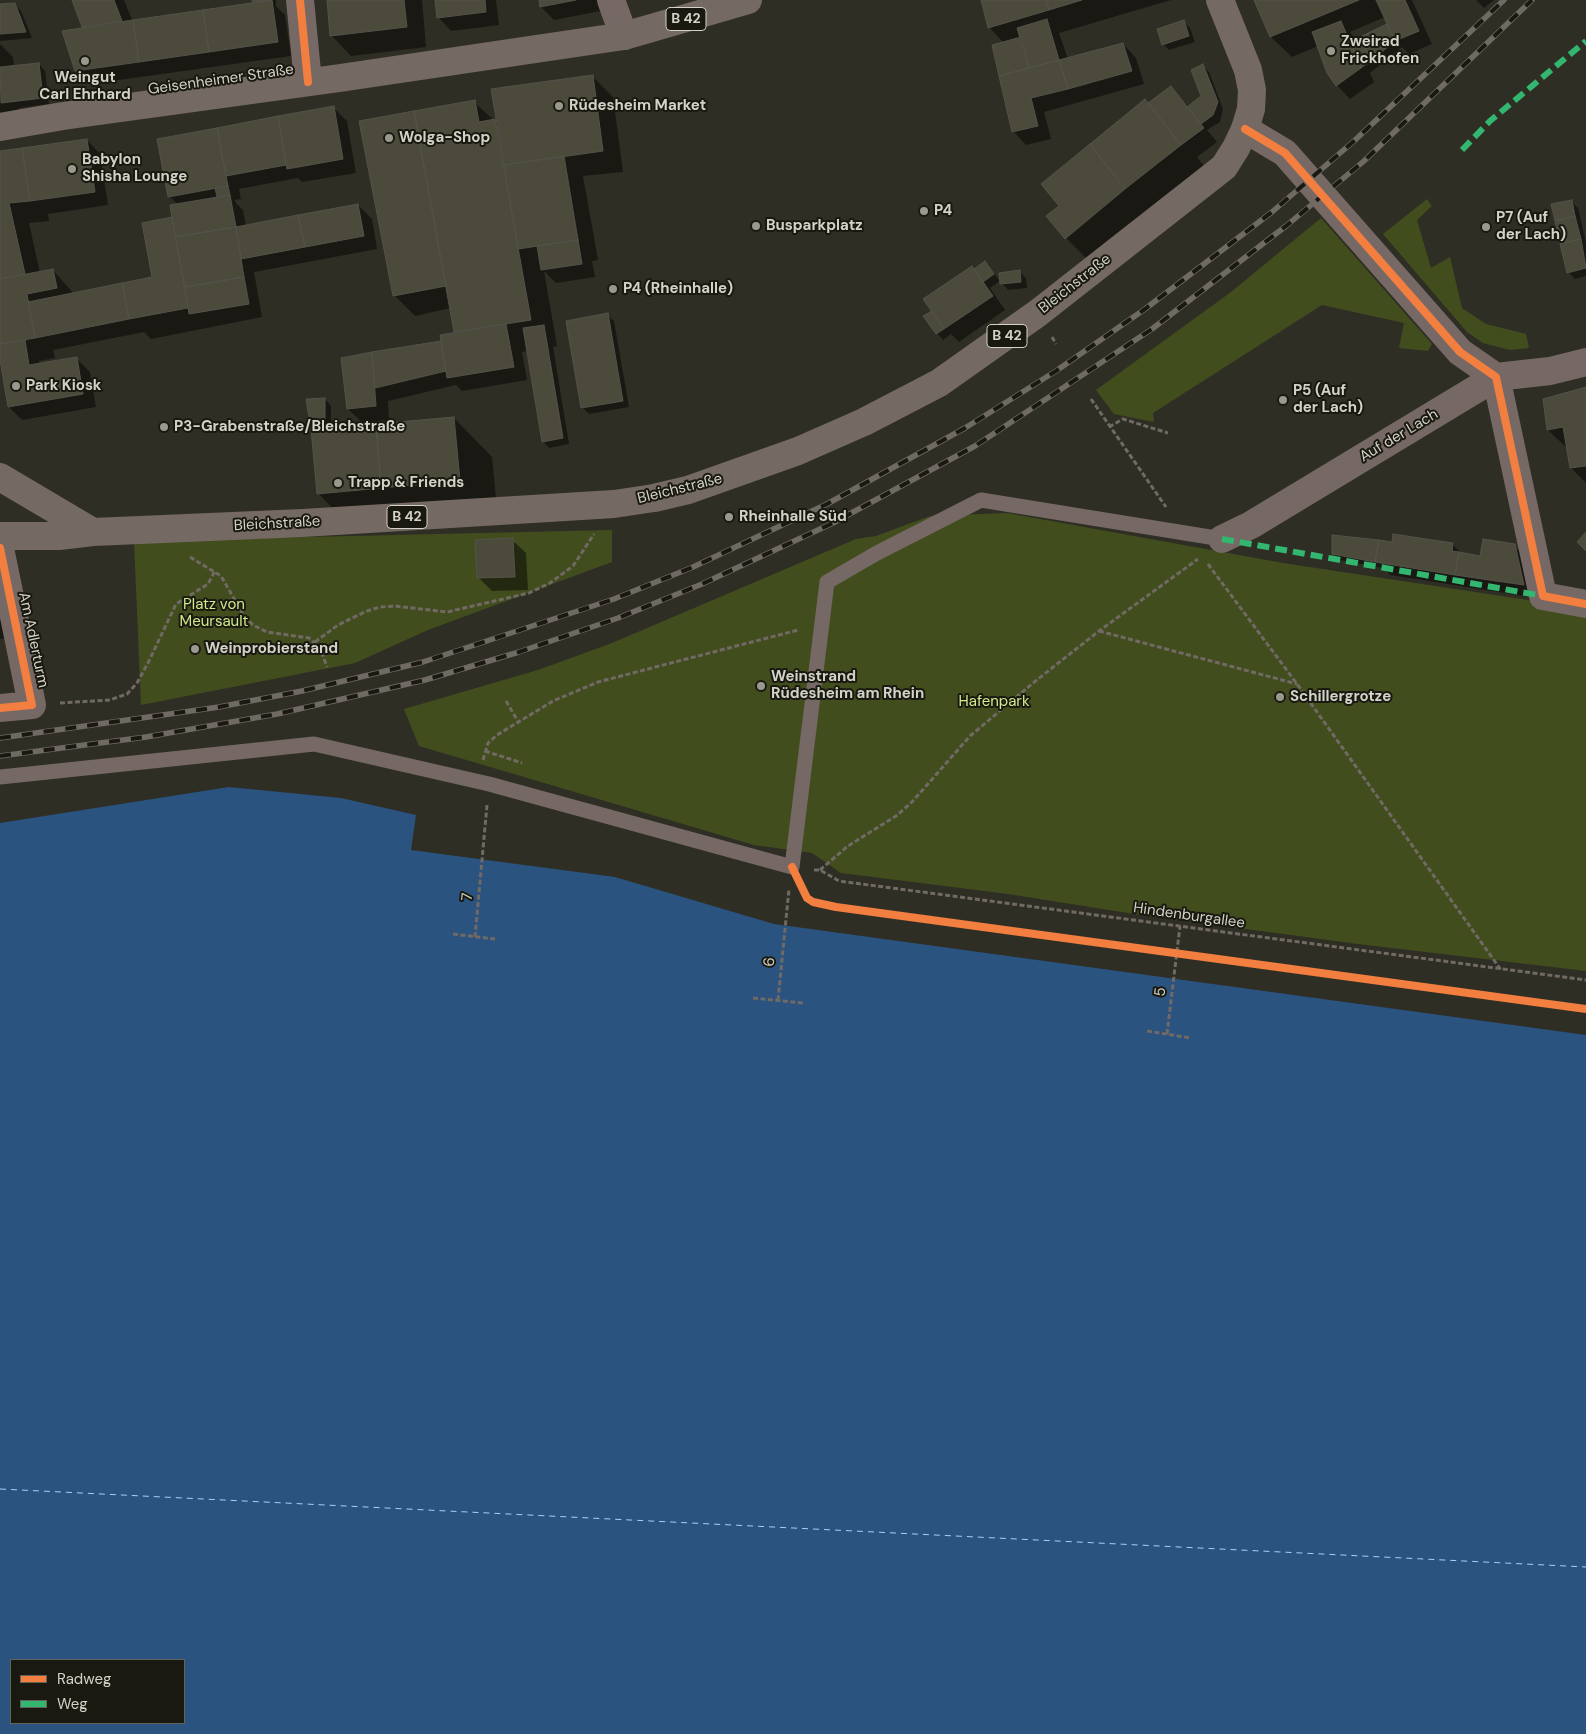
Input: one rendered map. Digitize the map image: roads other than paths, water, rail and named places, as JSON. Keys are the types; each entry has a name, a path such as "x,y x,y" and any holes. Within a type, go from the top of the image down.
{"main road":[{"name":"Geisenheimer Straße","path":"0,128 63,116 624,36 748,0"},
{"name":"B 42","path":"1220,0 1248,70 1252,90 1251,109 1245,128"},
{"name":"Bleichstraße","path":"0,536 59,536 92,532 313,522 614,504 654,498 688,490 798,451 901,404 939,383 1038,313 1224,167 1245,128"},
{"path":"0,478 92,532"}],"street":[{"path":"300,0 308,82"},
{"path":"611,0 624,36"},
{"path":"1245,128 1285,153 1460,352 1496,377 1543,596 1586,604"},
{"name":"Auf der Lach","path":"1222,540 1251,525 1496,377 1550,371 1586,362"},
{"name":"Am Adlerturm","path":"0,548 32,705 0,708"}],"lane":[{"path":"0,777 314,744 489,784 792,867 820,624 827,582 876,553 981,500 1222,540"}],"water":[{"path":"229,787 341,798 416,815 411,850 615,877 774,924 1586,1035 1586,1734 0,1734 0,823"}],"railway":[{"path":"0,738 219,707 302,691 423,662 614,599 693,567 827,504 965,428 1056,371 1145,309 1272,212 1354,141 1504,0"},
{"path":"0,756 146,737 277,714 425,680 519,652 618,618 702,584 833,523 975,446 1152,329 1286,226 1364,161 1532,0"}],"place":[{"name":"Zweirad Frickhofen","path":"1331,51"},
{"name":"Weingut Carl Ehrhard","path":"85,61"},
{"name":"Rüdesheim Market","path":"559,106"},
{"name":"Wolga-Shop","path":"389,138"},
{"name":"Babylon Shisha Lounge","path":"72,169"},
{"name":"P4","path":"924,211"},
{"name":"Busparkplatz","path":"756,226"},
{"name":"P7 (Auf der Lach)","path":"1486,227"},
{"name":"P4 (Rheinhalle)","path":"613,289"},
{"name":"Park Kiosk","path":"16,386"},
{"name":"P5 (Auf der Lach)","path":"1283,400"},
{"name":"P3-Grabenstraße/Bleichstraße","path":"164,427"},
{"name":"Trapp & Friends","path":"338,483"},
{"name":"Rheinhalle Süd","path":"729,517"},
{"name":"Weinprobierstand","path":"195,649"},
{"name":"Weinstrand Rüdesheim am Rhein","path":"761,686"},
{"name":"Schillergrotze","path":"1280,697"}],"park label":[{"name":"Platz von Meursault","path":"214,614"},
{"name":"Hafenpark","path":"994,702"}]}
